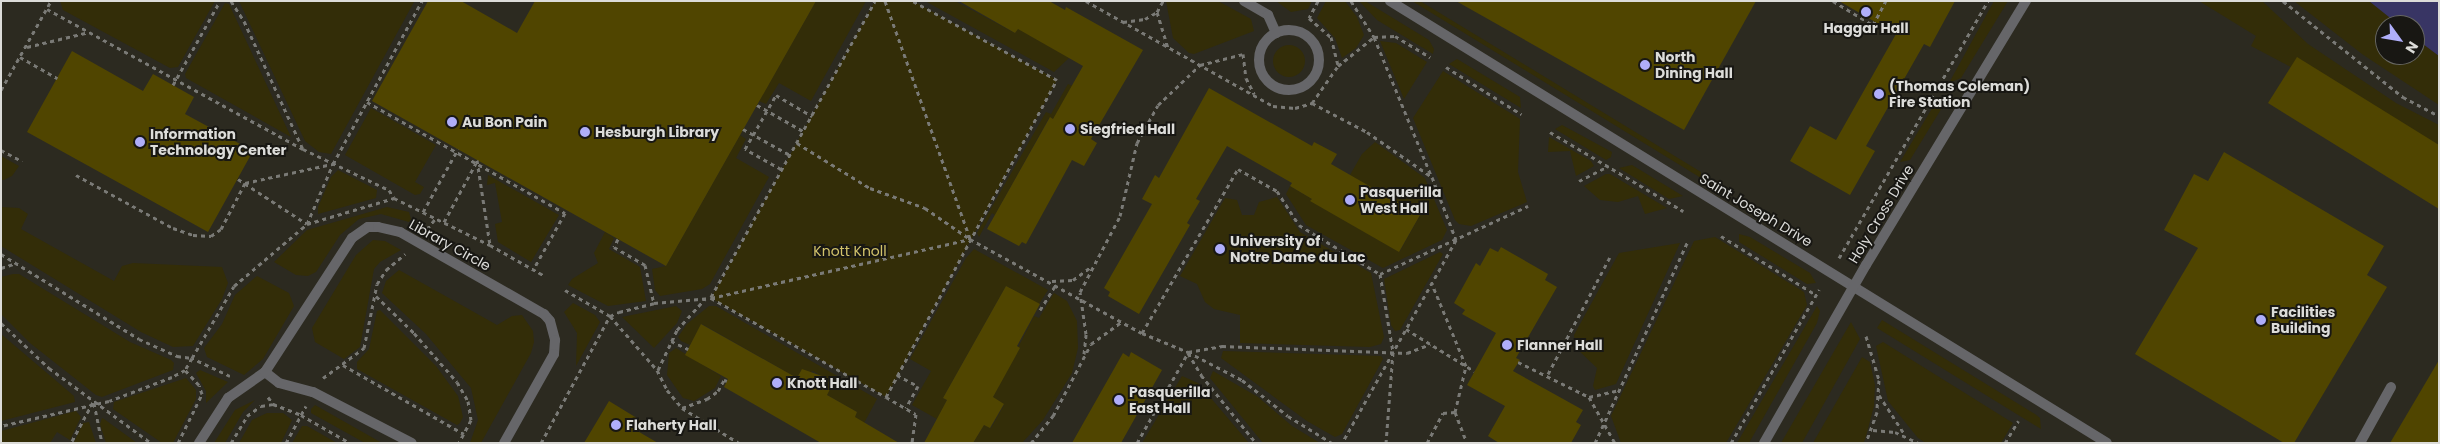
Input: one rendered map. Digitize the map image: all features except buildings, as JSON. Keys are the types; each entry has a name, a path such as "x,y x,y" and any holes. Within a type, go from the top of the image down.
{"street":[{"path":"1244,1 1268,14 1276,33"},
{"name":"Saint Joseph Drive","path":"1390,1 1854,285 2107,443"},
{"name":"Holy Cross Drive","path":"1764,443 1854,285 2026,1"},
{"path":"1294,30 1303,33 1316,46 1319,54 1317,72 1305,87 1296,90 1276,88 1262,75 1260,51 1268,38 1276,33 1294,30"},
{"name":"Library Circle","path":"200,443 228,398 265,372 352,238 368,227 388,228 510,295 550,321 555,335 554,354 504,443"},
{"path":"265,372 279,383 313,392 412,443"},
{"path":"2360,443 2391,387"}],"path":[{"path":"1,90 51,1"},
{"path":"173,85 220,1"},
{"path":"232,1 244,21 303,149"},
{"path":"1,426 94,402 109,401 185,370 234,286 307,224 332,164 422,1"},
{"path":"710,298 875,1"},
{"path":"885,1 970,239"},
{"path":"886,397 1057,80 912,1"},
{"path":"1086,1 1256,96 1284,108 1312,103 1366,132 1432,176"},
{"path":"1122,22 1145,19 1157,12 1163,1"},
{"path":"1318,1 1309,18 1331,37 1338,66"},
{"path":"1342,443 1456,240 1432,176 1374,37 1351,1"},
{"path":"1833,1 1873,25 1886,1"},
{"path":"1838,260 1988,1"},
{"path":"2283,1 2404,96 2439,116"},
{"path":"47,8 303,149 381,186 394,198"},
{"path":"1157,12 1168,48"},
{"path":"26,47 90,32"},
{"path":"1312,103 1338,66 1374,37 1395,36 1430,58"},
{"path":"1031,443 1053,416 1074,381 1084,354 1086,334 1080,298 1093,265 1120,216 1133,156 1146,126 1158,105 1200,65 1243,54 1246,78 1256,96"},
{"path":"20,57 57,78"},
{"path":"1446,67 1521,114"},
{"path":"781,169 745,149 752,135 776,95 812,116"},
{"path":"367,102 457,150 565,213 533,270"},
{"path":"757,105 803,131"},
{"path":"743,130 790,155"},
{"path":"1550,132 1683,211"},
{"path":"796,143 870,188 925,208 970,239 1051,281 1121,322 1188,352 1242,380 1288,416 1332,443"},
{"path":"1,150 22,161"},
{"path":"423,212 457,150"},
{"path":"444,222 477,162"},
{"path":"477,162 490,245"},
{"path":"245,183 332,164"},
{"path":"1580,181 1609,166"},
{"path":"1142,333 1238,169 1277,191 1299,225 1380,274 1393,352 1386,443"},
{"path":"76,175 174,228 193,235 211,236 221,229 245,183"},
{"path":"238,179 307,224"},
{"path":"1380,274 1528,206"},
{"path":"425,231 436,218"},
{"path":"1721,236 1816,295"},
{"path":"618,239 614,247 645,265 654,303"},
{"path":"541,443 610,316 654,303 706,299 970,239"},
{"path":"1595,443 1617,391 1688,241"},
{"path":"321,378 343,365 364,348 381,275 406,253"},
{"path":"1,254 139,338 177,356 192,358"},
{"path":"1548,374 1610,257"},
{"path":"1,268 17,263"},
{"path":"1051,281 1073,280 1093,265"},
{"path":"1432,283 1466,366 1455,412 1466,443"},
{"path":"1040,310 1056,284"},
{"path":"565,290 610,316 658,370 667,390 682,408 738,443"},
{"path":"1731,443 1819,290"},
{"path":"376,296 414,333 456,382 468,401 471,420 459,443"},
{"path":"710,298 916,414 912,443"},
{"path":"658,370 671,341 687,316 706,299"},
{"path":"1084,354 1106,330 1121,322"},
{"path":"1,323 48,368 151,443"},
{"path":"1406,330 1474,371"},
{"path":"1866,336 1876,366 1878,394 1873,430 1866,443"},
{"path":"671,341 688,349"},
{"path":"1188,352 1222,346 1407,353 1430,344"},
{"path":"1137,443 1188,352"},
{"path":"1188,352 1201,375 1256,443"},
{"path":"1518,362 1548,374 1589,397 1604,420 1615,443"},
{"path":"343,365 464,434"},
{"path":"178,443 202,394 199,385 185,370"},
{"path":"897,375 918,386 906,408"},
{"path":"682,408 707,399 718,391 724,380 727,381"},
{"path":"1589,397 1617,391"},
{"path":"1878,394 1904,435"},
{"path":"72,441 94,402"},
{"path":"94,402 102,443"},
{"path":"231,443 247,416 261,406 273,404"},
{"path":"1427,443 1443,413 1455,412"},
{"path":"286,443 300,415"},
{"path":"2005,443 2018,421"},
{"path":"1873,430 1904,435 1919,443"}],"shaded area":[{"name":"University of Notre Dame du Lac","path":"1,1 2439,1 2439,443 1,443"},
{"path":"2369,1 2439,1 2439,56 2425,46 2425,15 2386,15"}],"green space":[{"path":"60,1 215,1 178,67 170,68 63,10"},
{"path":"239,1 414,2 331,154 319,152 305,141"},
{"path":"816,1 866,1 811,101 779,83 766,104 759,101"},
{"name":"Knott Knoll","path":"875,1 913,1 1057,80 886,397 711,298"},
{"path":"925,1 955,1 1015,33 1019,26 1069,58 1054,72"},
{"path":"1166,1 1218,1 1251,19 1254,31 1194,54 1189,53 1173,38"},
{"path":"1276,1 1312,1 1308,9 1291,12"},
{"path":"1326,1 1345,1 1357,17 1364,35 1356,48 1342,58 1335,38 1317,18"},
{"path":"1359,1 1365,1 1429,40 1434,49 1433,54 1377,20"},
{"path":"1412,1 1420,1 1701,172 1701,178"},
{"path":"1994,1 2008,1 1961,78 1949,83"},
{"path":"2199,1 2262,1 2308,44 2396,103 2439,125 2439,145 2251,46 2256,36"},
{"path":"2294,1 2369,1 2386,15 2375,15 2375,63"},
{"path":"225,3 229,4 291,137 186,78 185,74"},
{"path":"1380,41 1396,43 1427,62 1404,99"},
{"path":"1289,45 1300,50 1305,61 1300,72 1289,77 1278,72 1273,61 1278,50"},
{"path":"2425,46 2439,56 2439,105 2379,65 2425,65"},
{"path":"1457,59 1520,97 1521,108 1449,64"},
{"path":"1443,71 1520,119 1518,172 1527,202 1471,226 1459,224 1455,220 1413,118"},
{"path":"1068,84 1075,87 1053,119 1049,118 995,215 992,213 979,237 977,233 1046,112 1051,114"},
{"path":"1937,100 1942,107 1940,111 1910,160 1900,162"},
{"path":"371,108 436,145 415,182 424,187 420,194 415,195 345,155"},
{"path":"1562,125 1612,152 1611,157 1606,160 1555,129"},
{"path":"740,135 746,139 736,158 769,177 710,284 702,289 660,296 655,290 652,269 666,266"},
{"path":"1549,137 1591,161 1594,166 1576,176 1570,151 1548,152"},
{"path":"1375,142 1425,178 1447,230 1442,240 1383,268 1306,225 1286,194 1290,186 1400,251 1420,215 1408,208 1406,210 1350,175 1362,154"},
{"path":"1,156 19,166 12,176 4,180 1,180"},
{"path":"1632,165 1683,196 1669,199 1619,168"},
{"path":"338,170 377,190 376,198 318,214 318,207 331,177"},
{"path":"1606,174 1610,174 1667,208 1645,214 1638,196 1618,202 1600,200 1584,186"},
{"path":"488,175 559,215 531,262 498,242 495,224 502,222 495,183 487,185"},
{"path":"1277,197 1300,232 1371,273 1384,337 1381,344 1370,347 1240,343 1240,315 1214,309 1205,302 1197,284 1180,276 1225,198 1237,200 1242,215 1254,215 1259,202"},
{"path":"1,207 19,208 28,214 21,229 114,281 122,266 133,263 222,267 228,283 222,299 193,346 173,347 141,332 1,246"},
{"path":"387,207 409,212 411,219 409,222 381,214 359,219 340,235 316,272 308,276 296,275 274,262 307,230"},
{"path":"605,232 614,238 609,249 640,267 646,301 608,306 568,285 572,279 598,263 594,253"},
{"path":"1739,234 1750,237 1810,273 1816,283 1807,284 1739,242"},
{"path":"1715,237 1804,292 1807,305 1726,443 1621,443 1611,416 1694,241"},
{"path":"373,240 385,241 401,250 380,262 374,269 360,347 344,359 315,342 312,328 356,255"},
{"path":"1680,243 1616,384 1595,390 1593,386 1597,368 1576,348 1574,335 1619,253"},
{"path":"974,249 1048,290 1039,304 1006,286 943,398 947,400 937,419 912,405 931,371 910,359 966,258"},
{"path":"1440,252 1443,254 1400,330 1395,331 1391,325 1384,279"},
{"path":"399,270 497,325 512,316 522,315 533,331 534,342 531,353 481,443 470,443 478,420 471,388 426,334 382,293 386,281"},
{"path":"19,274 130,342 171,360 174,363 173,370 102,397 96,395 30,343 1,314 1,277"},
{"path":"257,276 289,293 294,306 263,359 244,375 207,357 204,348 222,324 235,295"},
{"path":"1054,293 1067,301 1077,321 1078,348 1072,373 1043,420 1022,443 973,443 984,425 991,428 1004,405 993,397 1034,316 1039,318"},
{"path":"573,303 595,315 600,322 576,366 577,333 564,312"},
{"path":"676,306 682,311 677,323 654,348 622,317"},
{"path":"709,306 716,306 877,399 863,425 853,420 857,412 827,395 822,376 813,371 797,378 702,324 690,345 681,341 678,337 687,324"},
{"path":"1817,306 1820,311 1817,323 1749,443 1737,443"},
{"path":"380,310 436,366 458,396 463,417 460,423 457,425 357,369 357,362 369,349 377,311"},
{"path":"1882,320 2035,414 2040,418 2041,429 1877,328"},
{"path":"1851,322 1860,339 1802,443 1781,443"},
{"path":"1,334 74,396 75,402 1,421"},
{"path":"1883,342 2013,423 2001,443 1926,443 1918,438 1888,401 1876,346"},
{"path":"676,348 721,376 715,388 694,401 683,398 667,375 669,353"},
{"path":"1223,351 1381,356 1383,359 1342,434 1335,437 1307,421 1221,358"},
{"path":"1862,357 1870,362 1875,385 1874,406 1865,440 1863,443 1813,443"},
{"path":"200,370 228,382 206,403 206,391 196,373"},
{"path":"1213,371 1258,397 1292,426 1320,443 1263,443 1210,378"},
{"path":"1182,376 1198,383 1249,443 1142,443"},
{"path":"186,378 196,390 196,399 173,443 162,443 113,409 114,402"},
{"path":"255,400 243,412 225,443 214,443 235,410"},
{"path":"315,405 382,443 365,443 311,413 311,409"},
{"path":"76,411 81,417 70,440 57,432 50,443 1,443 1,431"},
{"path":"267,413 283,413 292,420 281,443 239,443 252,420"},
{"path":"102,418 137,443 106,443 100,424"},
{"path":"89,422 96,443 74,442 83,423"},
{"path":"302,426 307,426 337,443 292,443"}],"place":[{"name":"Haggar Hall","path":"1866,12"},
{"name":"North Dining Hall","path":"1645,65"},
{"name":"(Thomas Coleman) Fire Station","path":"1879,94"},
{"name":"Au Bon Pain","path":"452,122"},
{"name":"Siegfried Hall","path":"1070,129"},
{"name":"Hesburgh Library","path":"585,132"},
{"name":"Information Technology Center","path":"140,142"},
{"name":"Pasquerilla West Hall","path":"1350,200"},
{"name":"University of Notre Dame du Lac","path":"1220,249"},
{"name":"Facilities Building","path":"2261,320"},
{"name":"Flanner Hall","path":"1507,345"},
{"name":"Knott Hall","path":"777,383"},
{"name":"Pasquerilla East Hall","path":"1119,400"},
{"name":"Flaherty Hall","path":"616,425"}]}
